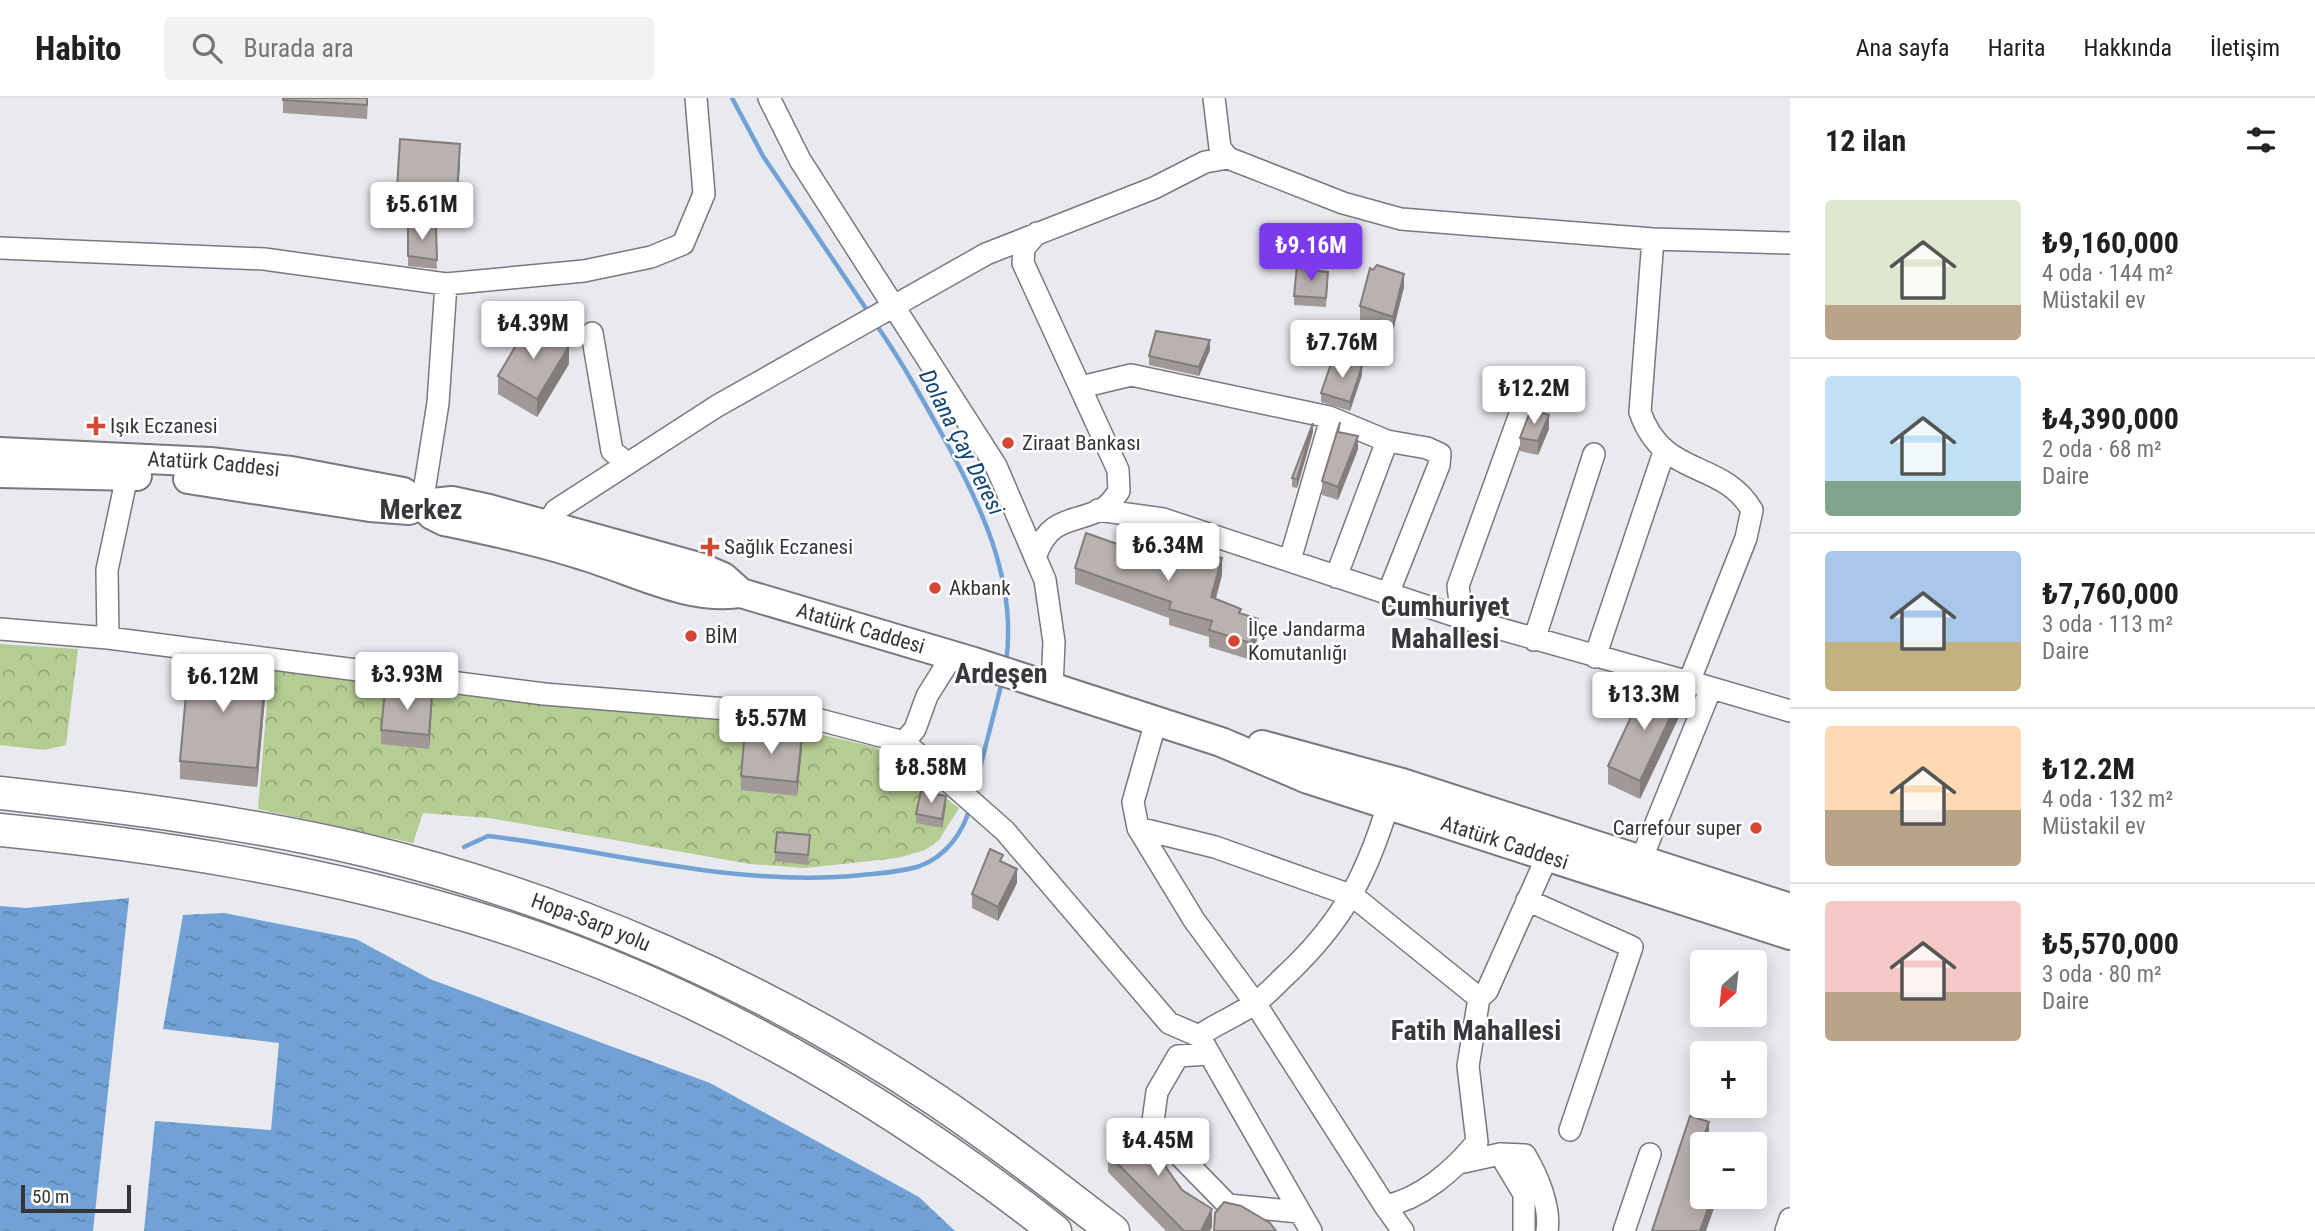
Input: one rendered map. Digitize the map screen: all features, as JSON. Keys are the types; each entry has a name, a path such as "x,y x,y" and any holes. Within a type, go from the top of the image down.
{"highway":[{"name":"Hopa-Sarp yolu","path":"0,793 173,813 368,851 540,903 682,961 845,1044 935,1100 1113,1231"},
{"name":"Hopa-Sarp yolu","path":"0,830 183,851 282,869 474,918 531,937 658,987 818,1069 967,1164 1055,1231"}],"main road":[{"name":"Atatürk Caddesi","path":"0,452 209,461 291,471 403,492 444,521 533,540 694,591 722,596 741,593"},
{"name":"Atatürk Caddesi","path":"0,473 215,481 370,507 409,510 422,504 452,501 555,526 702,568 723,578 741,593 963,659 1221,742 1308,779 1790,935"},
{"name":"Atatürk Caddesi","path":"1221,742 1260,745 1315,758 1790,908"}],"street":[{"path":"0,248 264,259 446,284 584,271 651,257 683,244 704,194 696,98"},
{"path":"769,98 800,160 889,309 996,466 1045,580 1054,642 1042,684"},
{"path":"1214,98 1220,148 1228,158 1343,203 1401,219 1653,239 1790,243"},
{"path":"555,526 550,519 556,510 627,463 718,406 986,254 1154,188 1205,162 1228,158"},
{"path":"1036,555 1044,538 1059,525 1107,506 1119,491 1118,470 1023,263 1024,248 1039,232"},
{"path":"1653,239 1640,411 1648,434 1664,452 1744,495 1752,510 1745,538 1689,682"},
{"path":"422,504 438,403 446,284"},
{"path":"592,333 612,451 627,463"},
{"path":"1081,387 1131,375 1329,417 1387,441 1427,448 1440,454 1439,465 1388,594"},
{"path":"1462,618 1458,586 1525,400"},
{"path":"1290,560 1328,429 1329,417"},
{"path":"1336,577 1387,441"},
{"path":"1595,657 1664,452"},
{"path":"1534,640 1594,454"},
{"path":"108,638 107,570 127,476"},
{"path":"1098,510 1163,519 1462,618 1790,711"},
{"path":"0,629 108,638 544,694 801,715 904,742 1005,831 1169,1023 1204,1045 1311,1231"},
{"path":"904,742 915,729 927,696 963,659"},
{"path":"1641,860 1712,688"},
{"path":"1156,721 1133,802 1138,828 1194,920 1255,1003 1403,1231"},
{"path":"1299,1212 1228,1205 1182,1158 1153,1121 1157,1092 1178,1056 1204,1045 1220,1021 1255,1003 1313,949 1353,896 1375,849 1388,805"},
{"path":"1138,828 1215,847 1353,896 1479,998"},
{"path":"1385,1206 1405,1202 1459,1163 1476,1142 1468,1066 1479,998 1487,991 1548,857"},
{"path":"1527,900 1632,947 1570,1130"},
{"path":"1459,1163 1500,1154 1525,1155 1536,1175 1548,1223 1547,1231"},
{"path":"1500,1154 1524,1194 1524,1231"},
{"path":"1624,1231 1650,1154"},
{"path":"1786,1231 1790,1219"}],"green space":[{"path":"0,644 78,649 66,745 44,750 0,745"},
{"path":"270,667 752,719 875,747 959,808 939,840 925,850 898,858 805,868 750,864 489,818 423,813 413,843 258,809"}],"water":[{"path":"129,898 93,1231 0,1231 0,906 26,908"},
{"path":"224,913 356,939 430,979 710,1083 919,1197 955,1231 144,1231 155,1121 271,1130 279,1043 163,1029 183,915"}],"building":[{"path":"367,98 367,105 283,100"},
{"path":"400,139 460,144 457,193 397,189"},
{"path":"408,226 436,227 437,260 408,256"},
{"path":"1297,265 1310,265 1310,270 1328,272 1326,298 1294,296"},
{"path":"1377,265 1404,274 1393,317 1360,306 1370,268 1373,270"},
{"path":"529,323 569,346 537,399 498,376"},
{"path":"1156,331 1210,340 1199,367 1149,356"},
{"path":"1333,358 1362,366 1350,402 1321,393"},
{"path":"1531,409 1549,415 1538,441 1520,438"},
{"path":"1340,422 1338,432 1358,436 1338,487 1322,481"},
{"path":"1313,423 1297,479 1292,478"},
{"path":"1086,533 1182,567 1187,549 1222,558 1211,597 1241,609 1239,613 1258,619 1251,643 1209,630 1212,621 1169,609 1171,602 1075,568"},
{"path":"189,661 266,668 257,768 180,761"},
{"path":"1647,683 1679,699 1640,781 1608,766"},
{"path":"385,690 432,694 429,735 381,730"},
{"path":"745,729 802,736 797,782 741,776"},
{"path":"921,791 946,796 942,819 916,814"},
{"path":"777,832 810,835 808,855 775,852"},
{"path":"990,849 1003,855 1000,861 1017,869 998,907 972,894"},
{"path":"1690,1116 1709,1122 1705,1132 1690,1132 1690,1209 1708,1209 1700,1231 1652,1231"},
{"path":"1141,1120 1156,1136 1167,1169 1182,1190 1212,1209 1201,1231 1184,1231 1108,1154"},
{"path":"1224,1202 1241,1206 1270,1223 1276,1231 1214,1231 1215,1213"}],"waterway":[{"name":"Dolana Çay Deresi","path":"732,98 763,156 869,313"},
{"name":"Dolana Çay Deresi","path":"875,323 901,362 954,456 981,513 1001,571 1008,632 1006,663"},
{"name":"Dolana Çay Deresi","path":"973,795 1002,682"},
{"name":"Dolana Çay Deresi","path":"464,847 488,836 721,872 815,878 862,875 906,870 929,862 952,843 963,826 970,807"}],"place":[{"name":"Işık Eczanesi","path":"96,426"},
{"name":"Ziraat Bankası","path":"1008,443"},
{"name":"Sağlık Eczanesi","path":"710,547"},
{"name":"Akbank","path":"935,588"},
{"name":"BİM","path":"691,636"},
{"name":"İlçe Jandarma Komutanlığı","path":"1234,641"},
{"name":"Carrefour super","path":"1756,828"}],"district":[{"name":"Merkez","path":"421,509"},
{"name":"Cumhuriyet Mahallesi","path":"1445,622"},
{"name":"Ardeşen","path":"1001,673"},
{"name":"Fatih Mahallesi","path":"1476,1030"}]}
